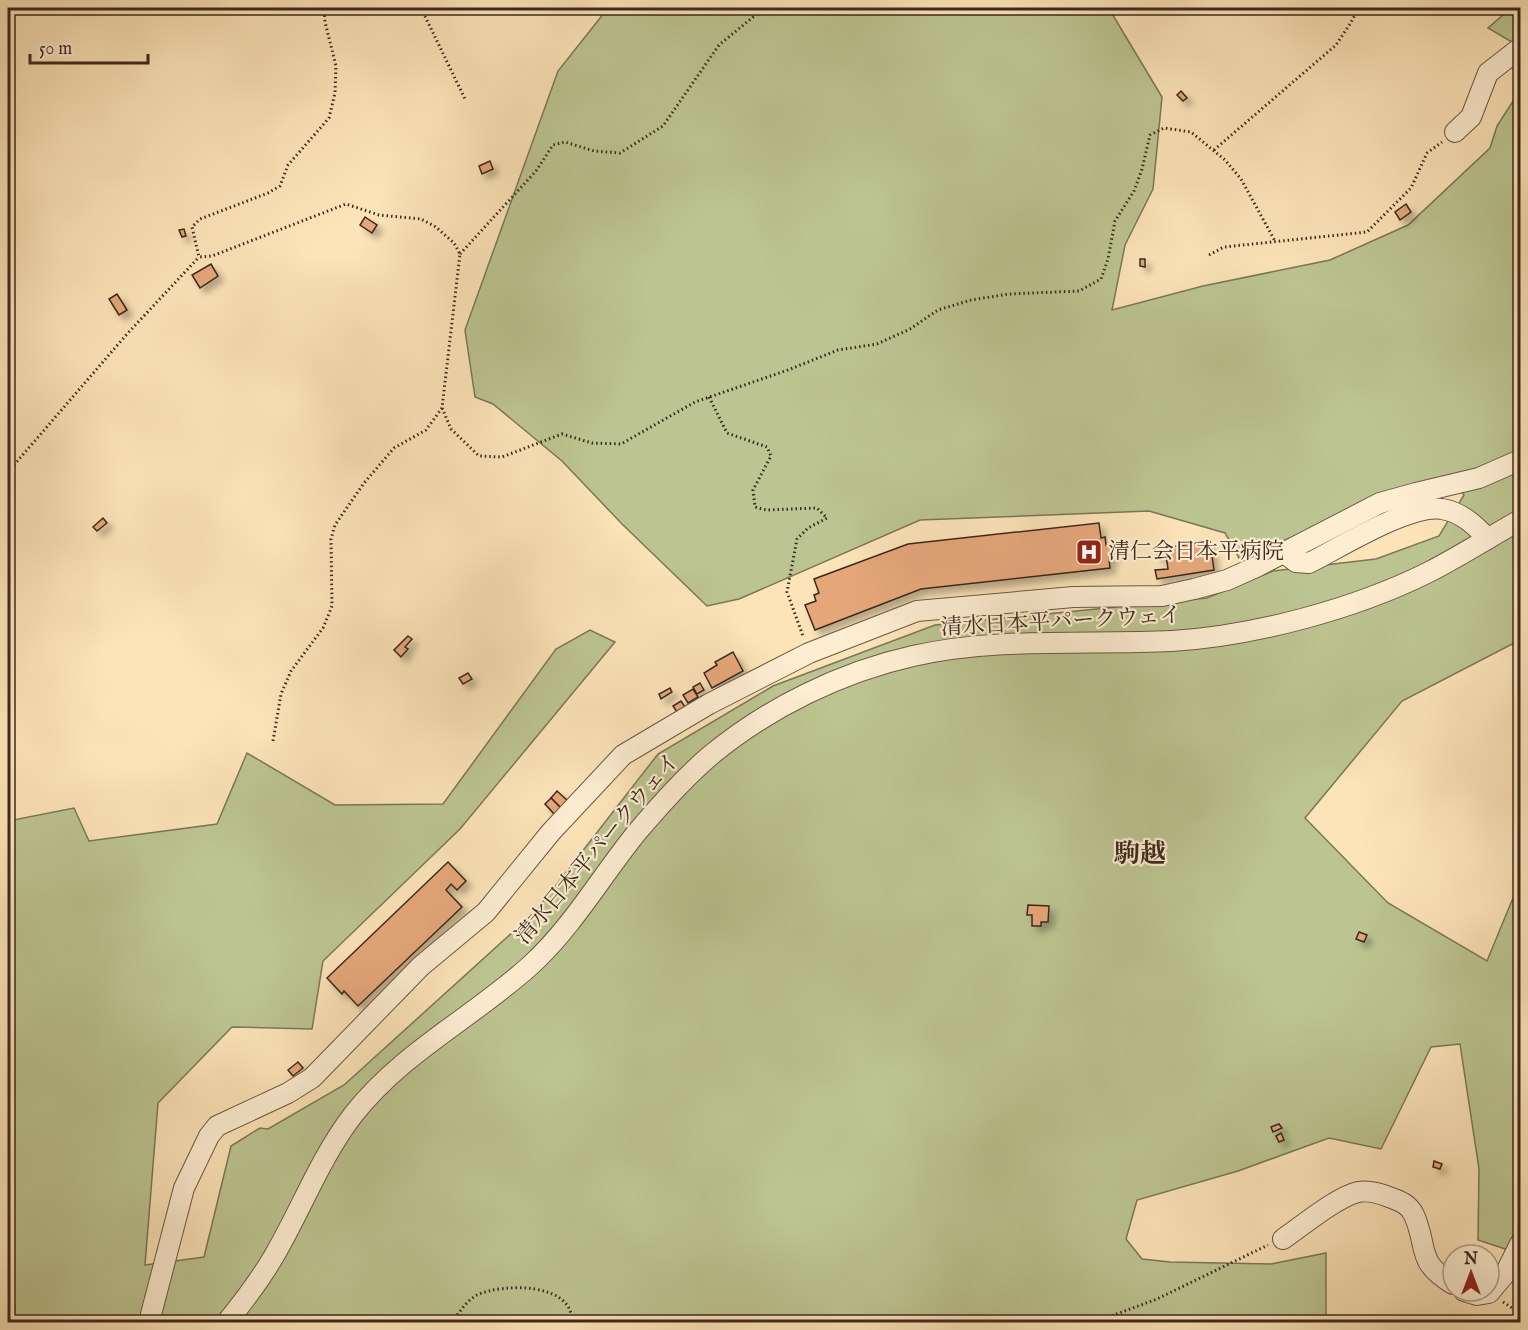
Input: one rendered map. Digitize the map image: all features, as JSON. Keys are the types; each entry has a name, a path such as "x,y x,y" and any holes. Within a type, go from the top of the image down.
{"street":[{"path":"1455,132 1471,117 1488,73 1521,48"},
{"path":"149,1323 184,1188 209,1136 217,1126 288,1093 312,1078 421,966 486,912 551,832 623,754 709,704 809,653 917,611 1073,597 1162,596 1194,589 1227,580 1256,567 1380,503 1479,478 1521,460"},
{"path":"1283,552 1296,562 1309,563 1400,517 1423,509 1440,508 1457,513 1476,526 1488,539"},
{"name":"清水日本平パークウェイ","path":"227,1323 253,1291 275,1255 325,1159 346,1125 377,1087 411,1056 497,993 551,946 638,831 709,757 742,732 787,705 833,682 874,666 914,656 1006,644 1172,641 1248,631 1347,605 1430,572 1521,520"},
{"path":"1284,1239 1334,1204 1357,1192 1376,1192 1405,1203 1414,1215 1426,1258 1436,1274 1441,1277"},
{"path":"1501,1279 1521,1244"}],"path":[{"path":"199,257 192,227 200,219 268,193 280,186 288,165 329,118 335,93 336,66 325,22 324,8"},
{"path":"421,8 466,101"},
{"path":"273,741 281,694 291,671 323,628 332,606 331,539 335,525 364,483 393,448 426,430 441,408 460,254 536,171 553,144 565,142 594,151 620,153 663,126 718,45 764,8"},
{"path":"1213,151 1336,45 1359,8"},
{"path":"441,408 451,429 479,456 502,457 562,435 592,443 621,444 695,402 838,350 877,344 910,329 939,309 971,300 1009,294 1079,291 1101,279 1108,259 1115,221 1134,191 1150,135 1164,128 1191,132 1241,179 1275,241"},
{"path":"1209,255 1224,247 1367,232 1411,188 1427,153 1455,132"},
{"path":"8,472 128,334 199,257 212,256 346,204 379,215 421,219 436,227 454,243 460,254"},
{"path":"709,397 727,433 767,447 771,456 753,490 755,507 766,510 817,508 826,518 808,528 797,539 787,592 809,653"},
{"path":"1095,1323 1156,1299 1253,1251 1284,1239"},
{"path":"452,1323 465,1304 478,1295 510,1288 535,1288 558,1298 568,1308 572,1323"}],"green space":[{"path":"608,8 1129,8 1111,12 1162,97 1153,189 1125,245 1112,310 1203,286 1330,260 1408,225 1490,148 1497,126 1520,90 1520,640 1402,701 1305,818 1388,903 1487,961 1520,881 1520,1254 1501,1248 1501,1243 1487,1243 1478,1240 1479,1169 1460,1044 1431,1047 1381,1149 1329,1138 1238,1171 1137,1200 1126,1239 1142,1259 1170,1262 1271,1264 1326,1253 1326,1322 8,1322 8,821 74,808 89,841 217,824 247,753 335,805 443,804 556,649 590,630 615,642 460,829 323,961 312,1029 232,1027 158,1103 145,1265 204,1257 231,1146 260,1128 268,1129 344,1085 536,911 658,754 773,686 935,625 1207,598 1273,571 1376,559 1439,536 1464,495 1449,476 1239,558 1225,533 1149,511 920,520 739,599 707,606 622,524 562,461 493,404 475,397 465,330 558,71"},
{"path":"1511,8 1520,8 1520,47 1488,28"}],"building":[{"path":"1181,91 1187,98 1183,101 1177,95"},
{"path":"490,161 493,169 482,174 479,166"},
{"path":"1406,204 1411,212 1400,220 1395,212"},
{"path":"365,217 377,225 372,233 360,225"},
{"path":"184,229 186,236 182,237 179,230"},
{"path":"1140,259 1145,259 1145,267 1140,266"},
{"path":"211,264 218,276 200,288 192,275"},
{"path":"117,294 127,310 119,315 109,299"},
{"path":"103,518 107,523 97,531 93,527"},
{"path":"1099,523 1101,538 1105,537 1106,545 1112,545 1113,558 1109,558 1110,568 921,589 815,630 805,605 816,601 814,595 819,593 814,579 908,544"},
{"path":"1210,541 1214,570 1157,579 1155,570 1168,569 1165,548"},
{"path":"1161,549 1162,558 1157,558 1158,550"},
{"path":"408,636 412,639 405,647 408,649 401,657 394,650"},
{"path":"733,652 743,671 712,688 704,673 717,665 715,662"},
{"path":"468,673 472,679 463,684 459,678"},
{"path":"700,683 704,690 697,694 693,687"},
{"path":"670,688 672,692 661,699 659,694"},
{"path":"693,689 698,697 688,703 683,695"},
{"path":"681,701 685,707 677,712 673,706"},
{"path":"557,791 569,802 562,809 551,798"},
{"path":"551,798 562,809 556,816 545,804"},
{"path":"448,862 466,881 457,890 451,884 446,890 462,907 358,1006 344,991 342,994 327,978"},
{"path":"1028,905 1049,906 1048,922 1041,922 1041,926 1032,926 1032,915 1027,915"},
{"path":"1359,932 1367,935 1364,942 1356,939"},
{"path":"298,1062 303,1068 293,1076 288,1070"},
{"path":"1279,1124 1282,1128 1273,1132 1271,1127"},
{"path":"1281,1133 1284,1140 1279,1142 1276,1136"},
{"path":"1434,1161 1442,1164 1440,1169 1433,1167"}],"place":[{"name":"清仁会日本平病院","path":"1089,552"}],"district":[{"name":"駒越","path":"1140,854"}]}
